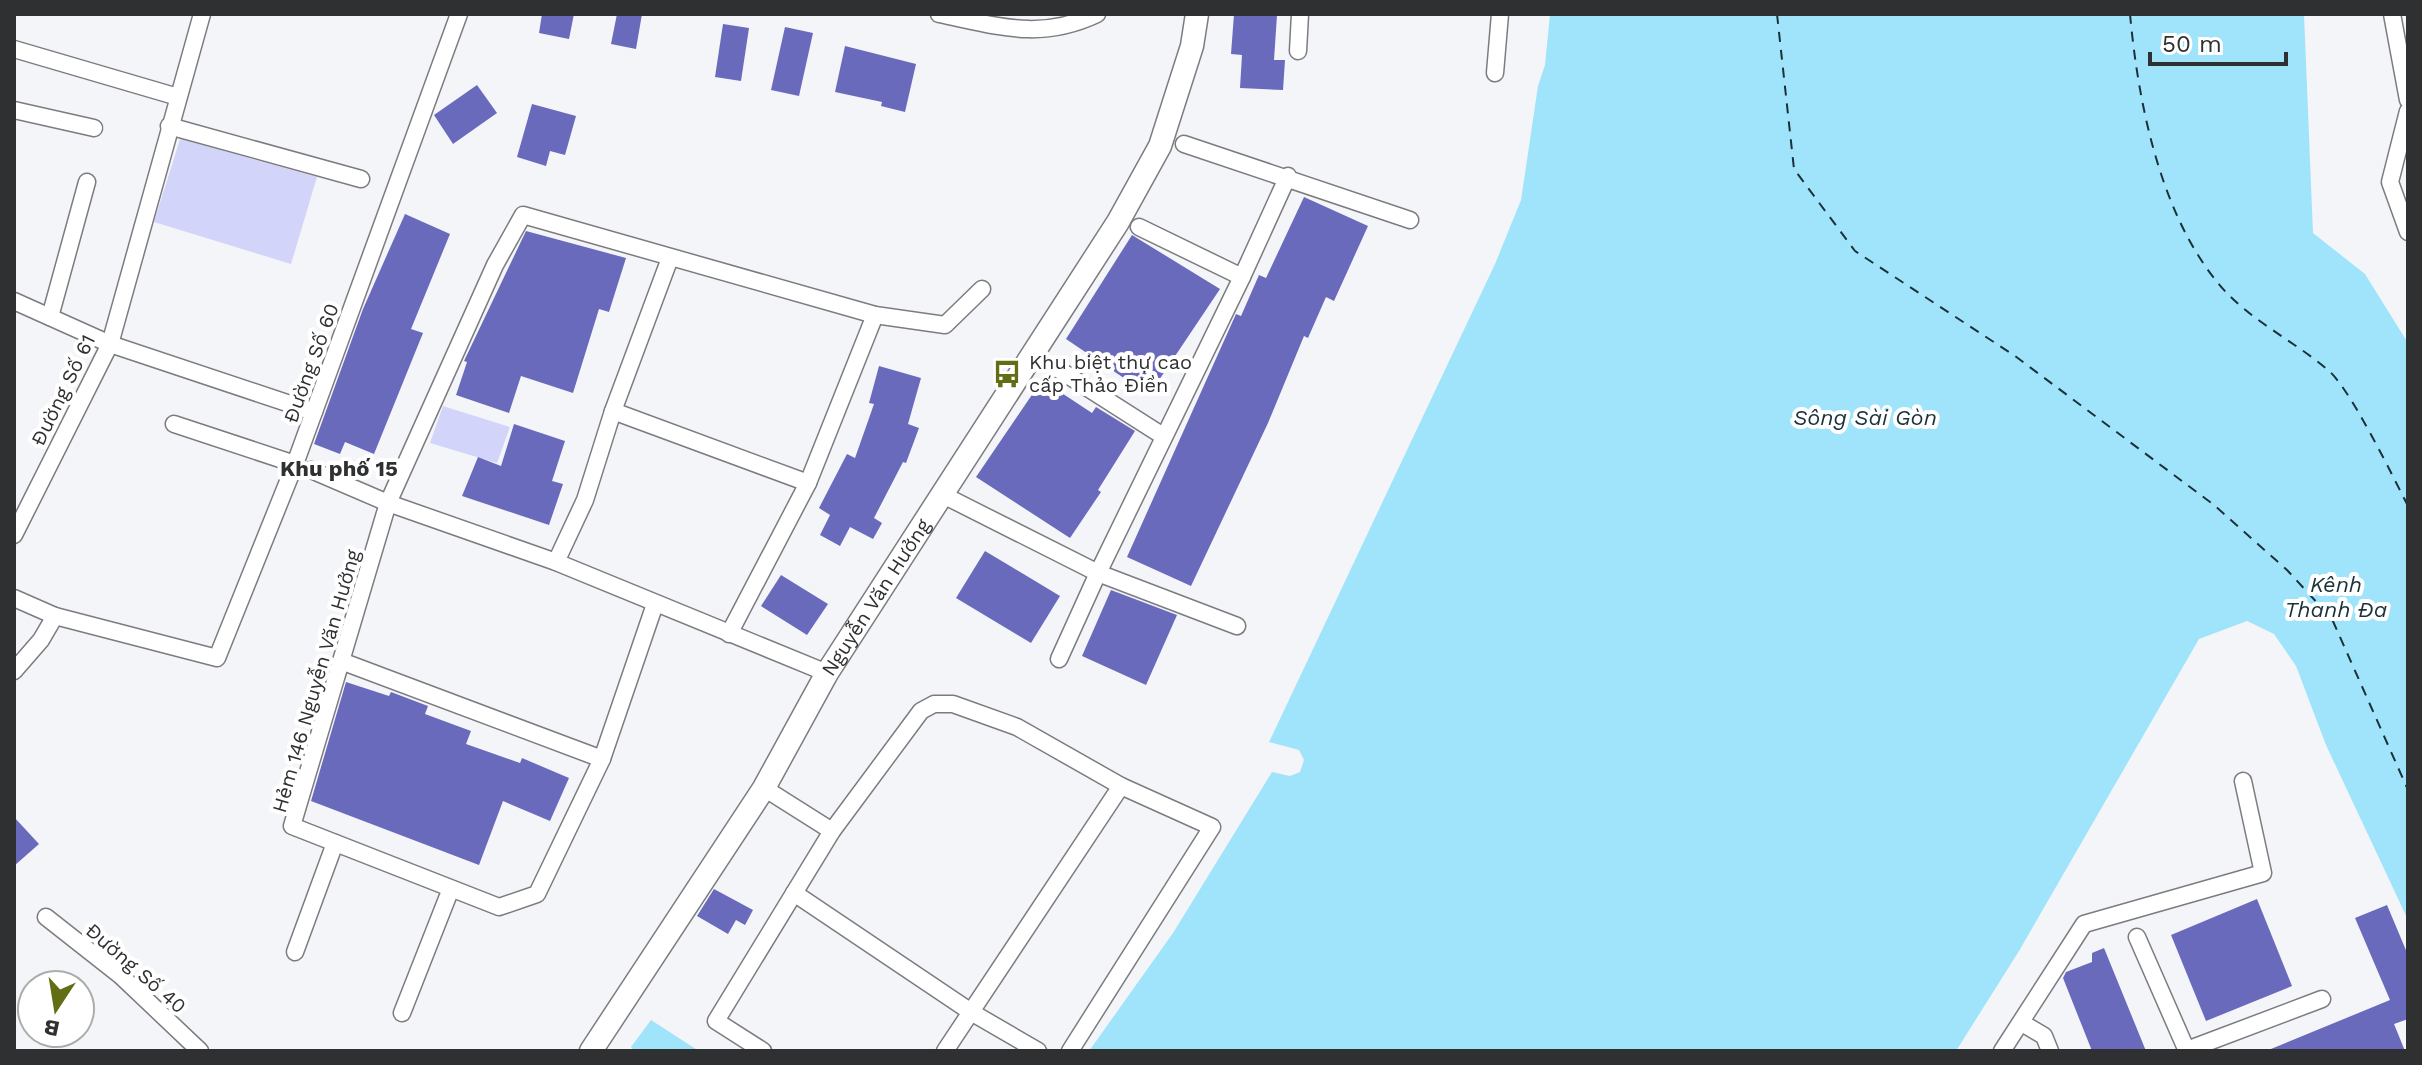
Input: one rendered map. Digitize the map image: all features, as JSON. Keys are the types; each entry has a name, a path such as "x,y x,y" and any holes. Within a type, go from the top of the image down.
{"main road":[{"name":"Nguyễn Văn Hưởng","path":"591,1051 764,788 827,673 1118,222 1161,144 1192,46 1197,14"}],"street":[{"name":"Đường Số 61","path":"14,535 110,344 202,14"},
{"name":"Đường Số 60","path":"14,598 55,616 217,658 303,467 314,412 459,14"},
{"path":"939,14 1016,30 1052,30 1097,14"},
{"path":"1298,51 1300,14"},
{"path":"1495,73 1500,14"},
{"path":"2392,14 2408,100"},
{"path":"14,49 178,97"},
{"path":"14,110 94,128"},
{"path":"2408,111 2390,182 2408,232"},
{"path":"169,126 361,179"},
{"path":"1184,144 1288,176 1410,220"},
{"path":"1059,659 1288,176"},
{"path":"50,317 87,182"},
{"name":"Hẻm 146 Nguyễn Văn Hưởng","path":"655,604 602,759 537,894 499,907 450,891 292,826 388,503 495,265 523,215 875,315 945,325 982,289"},
{"path":"1139,227 1242,277"},
{"path":"556,562 585,500 613,411 670,258"},
{"path":"14,301 110,344 314,412"},
{"path":"729,634 808,483 875,315"},
{"path":"1058,369 1163,436"},
{"path":"613,411 808,483"},
{"path":"174,424 303,467 388,503 556,562 827,673"},
{"path":"943,495 1098,573 1237,626"},
{"path":"14,671 41,640 55,616"},
{"path":"341,661 602,759"},
{"path":"763,1051 716,1021 832,831 921,711 934,704 953,704 1017,727 1121,786 1212,827 1070,1051"},
{"path":"2002,1051 2084,924 2263,873 2243,781"},
{"path":"945,1051 1121,786"},
{"path":"764,788 832,831"},
{"path":"295,952 335,843"},
{"path":"402,1013 450,891"},
{"path":"794,893 971,1012 1038,1051"},
{"name":"Đường Số 40","path":"46,917 121,976 200,1051"},
{"path":"2137,937 2187,1050 2322,999"},
{"path":"2022,1023 2044,1036 2050,1051"}],"shaded area":[{"path":"180,139 317,177 291,264 154,222"},
{"path":"443,406 510,427 497,463 430,443"}],"water":[{"name":"Sông Sài Gòn","path":"1550,14 2304,14 2313,233 2365,274 2408,343 2408,920 2326,745 2296,666 2274,634 2247,621 2199,639 2019,951 1956,1051 1089,1051 1173,933 1272,772 1290,776 1300,772 1304,760 1299,750 1269,742 1495,264 1521,200 1538,86 1545,65"},
{"path":"651,1020 699,1051 634,1051 631,1047"}],"building":[{"path":"542,14 574,14 569,39 539,33"},
{"path":"617,14 642,14 636,49 611,44"},
{"path":"1234,14 1277,15 1274,60 1285,60 1283,90 1240,88 1242,55 1231,54"},
{"path":"723,24 749,28 741,81 715,77"},
{"path":"785,27 813,33 799,96 771,90"},
{"path":"845,46 916,64 905,112 881,106 882,102 835,92"},
{"path":"477,85 497,113 453,144 434,115"},
{"path":"532,104 576,116 565,155 550,151 546,166 517,157"},
{"path":"1304,197 1368,226 1334,301 1326,297 1308,338 1304,336 1268,423 1191,586 1127,557 1236,314 1241,316 1259,275 1266,278"},
{"path":"405,214 450,234 411,329 423,333 374,454 345,442 340,454 314,444 363,309"},
{"path":"526,231 626,258 609,312 599,309 573,393 521,376 509,413 456,395 467,362 464,361"},
{"path":"1132,235 1220,289 1149,395 1066,339"},
{"path":"879,366 921,378 908,424 919,428 906,463 903,462 874,518 882,523 873,539 850,527 840,546 820,535 830,515 819,508 847,454 855,458 874,404 869,403"},
{"path":"1042,380 1092,413 1096,407 1135,431 1098,490 1101,492 1070,538 976,477"},
{"path":"514,424 565,441 552,481 563,484 549,525 462,496 478,457 501,466"},
{"path":"985,551 1060,596 1031,643 956,598"},
{"path":"781,575 828,604 807,635 761,606"},
{"path":"1111,590 1177,615 1146,685 1082,656"},
{"path":"346,682 389,696 391,692 428,706 425,714 471,731 466,744 520,763 522,758 569,778 550,821 503,801 479,865 311,801"},
{"path":"14,817 39,844 14,866"},
{"path":"714,889 753,910 745,925 736,920 728,934 697,916"},
{"path":"2257,899 2292,986 2206,1021 2171,935"},
{"path":"2387,905 2408,955 2408,1019 2394,1024 2405,1051 2266,1051 2390,1000 2355,918"},
{"path":"2104,948 2146,1051 2092,1051 2063,978 2066,972 2092,962 2092,953"}],"ferry route":[{"path":"1777,14 1794,169 1855,251 2015,356 2214,505 2287,570 2332,619 2408,790"},
{"path":"2130,14 2139,83 2155,155 2181,224 2198,255 2218,283 2242,308 2314,359 2337,380 2371,434 2408,506"}],"place":[{"name":"Khu biệt thự cao cấp Thảo Điền","path":"1007,374"}],"district":[{"name":"Khu phố 15","path":"339,468"}],"water label":[{"name":"Kênh Thanh Đa","path":"2336,596"}]}
